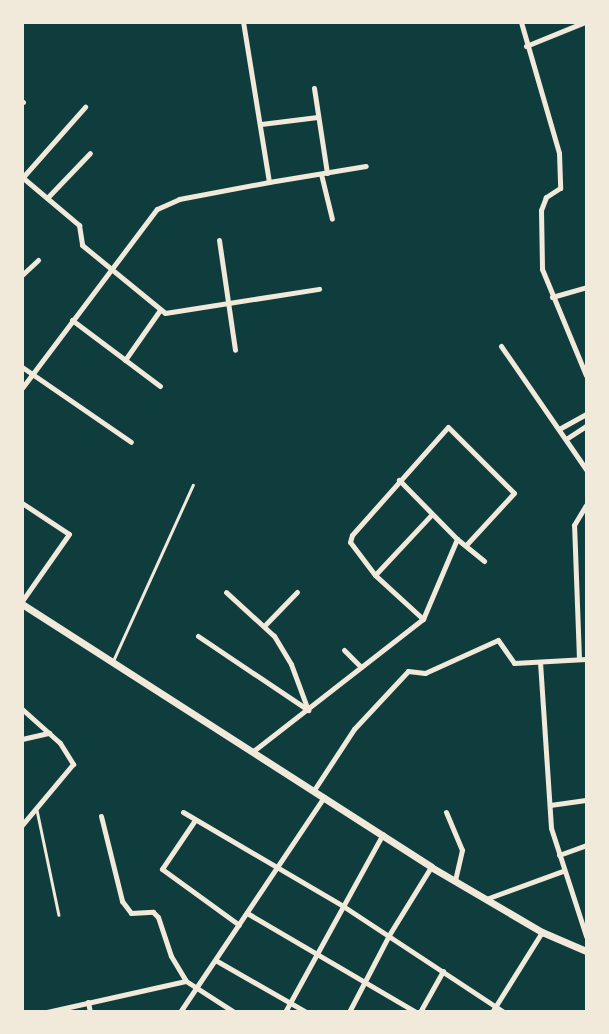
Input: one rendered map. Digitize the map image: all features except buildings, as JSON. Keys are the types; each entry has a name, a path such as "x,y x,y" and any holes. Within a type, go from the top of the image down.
{"main road":[{"path":"22,603 111,664 383,833 431,867 542,932 586,951"}],"street":[{"path":"243,22 269,182"},
{"path":"522,22 526,46 549,109 559,153 560,188 546,197 538,248 552,297 586,374"},
{"path":"526,46 585,22"},
{"path":"314,88 324,173 332,219"},
{"path":"85,107 23,177 79,225 82,245 111,267 160,310 172,314 319,289"},
{"path":"261,124 318,117"},
{"path":"47,198 90,153"},
{"path":"22,388 111,267 157,209 179,199 366,166"},
{"path":"219,240 236,350"},
{"path":"22,275 38,260"},
{"path":"552,297 586,287"},
{"path":"125,360 160,310"},
{"path":"72,320 160,386"},
{"path":"501,346 586,469"},
{"path":"22,367 131,442"},
{"path":"559,430 586,414"},
{"path":"566,439 586,426"},
{"path":"423,619 375,575 354,549 352,535 442,431 453,429 514,493 467,544"},
{"path":"399,480 457,539 467,544 484,562"},
{"path":"22,503 70,534 22,603"},
{"path":"579,659 574,525 586,505"},
{"path":"375,575 432,514"},
{"path":"252,752 423,619 457,539"},
{"path":"226,592 265,625 291,664 308,710"},
{"path":"265,625 297,592"},
{"path":"198,636 308,710"},
{"path":"314,790 354,729 408,671 425,673 498,640 510,660 540,662 586,658"},
{"path":"344,650 361,668"},
{"path":"540,662 550,805 563,871 586,936"},
{"path":"22,709 49,733 74,764 37,810 22,824"},
{"path":"22,739 49,733"},
{"path":"180,1012 278,869 324,796"},
{"path":"550,805 586,800"},
{"path":"183,812 343,906 443,971 494,1009 504,1012"},
{"path":"446,812 462,850 455,880"},
{"path":"101,816 122,901 131,912 153,912 158,917 171,956 186,981"},
{"path":"196,820 162,869 240,925"},
{"path":"285,1012 383,833"},
{"path":"559,855 586,845"},
{"path":"350,1012 367,983 389,935 431,867"},
{"path":"486,898 563,871"},
{"path":"247,913 416,1012"},
{"path":"494,1009 542,932"},
{"path":"216,961 306,1012"},
{"path":"420,1012 443,971"},
{"path":"50,1011 186,981 198,986 234,1012"},
{"path":"88,1002 90,1012"}],"lane":[{"path":"111,664 193,485"},
{"path":"37,810 60,915"}]}
